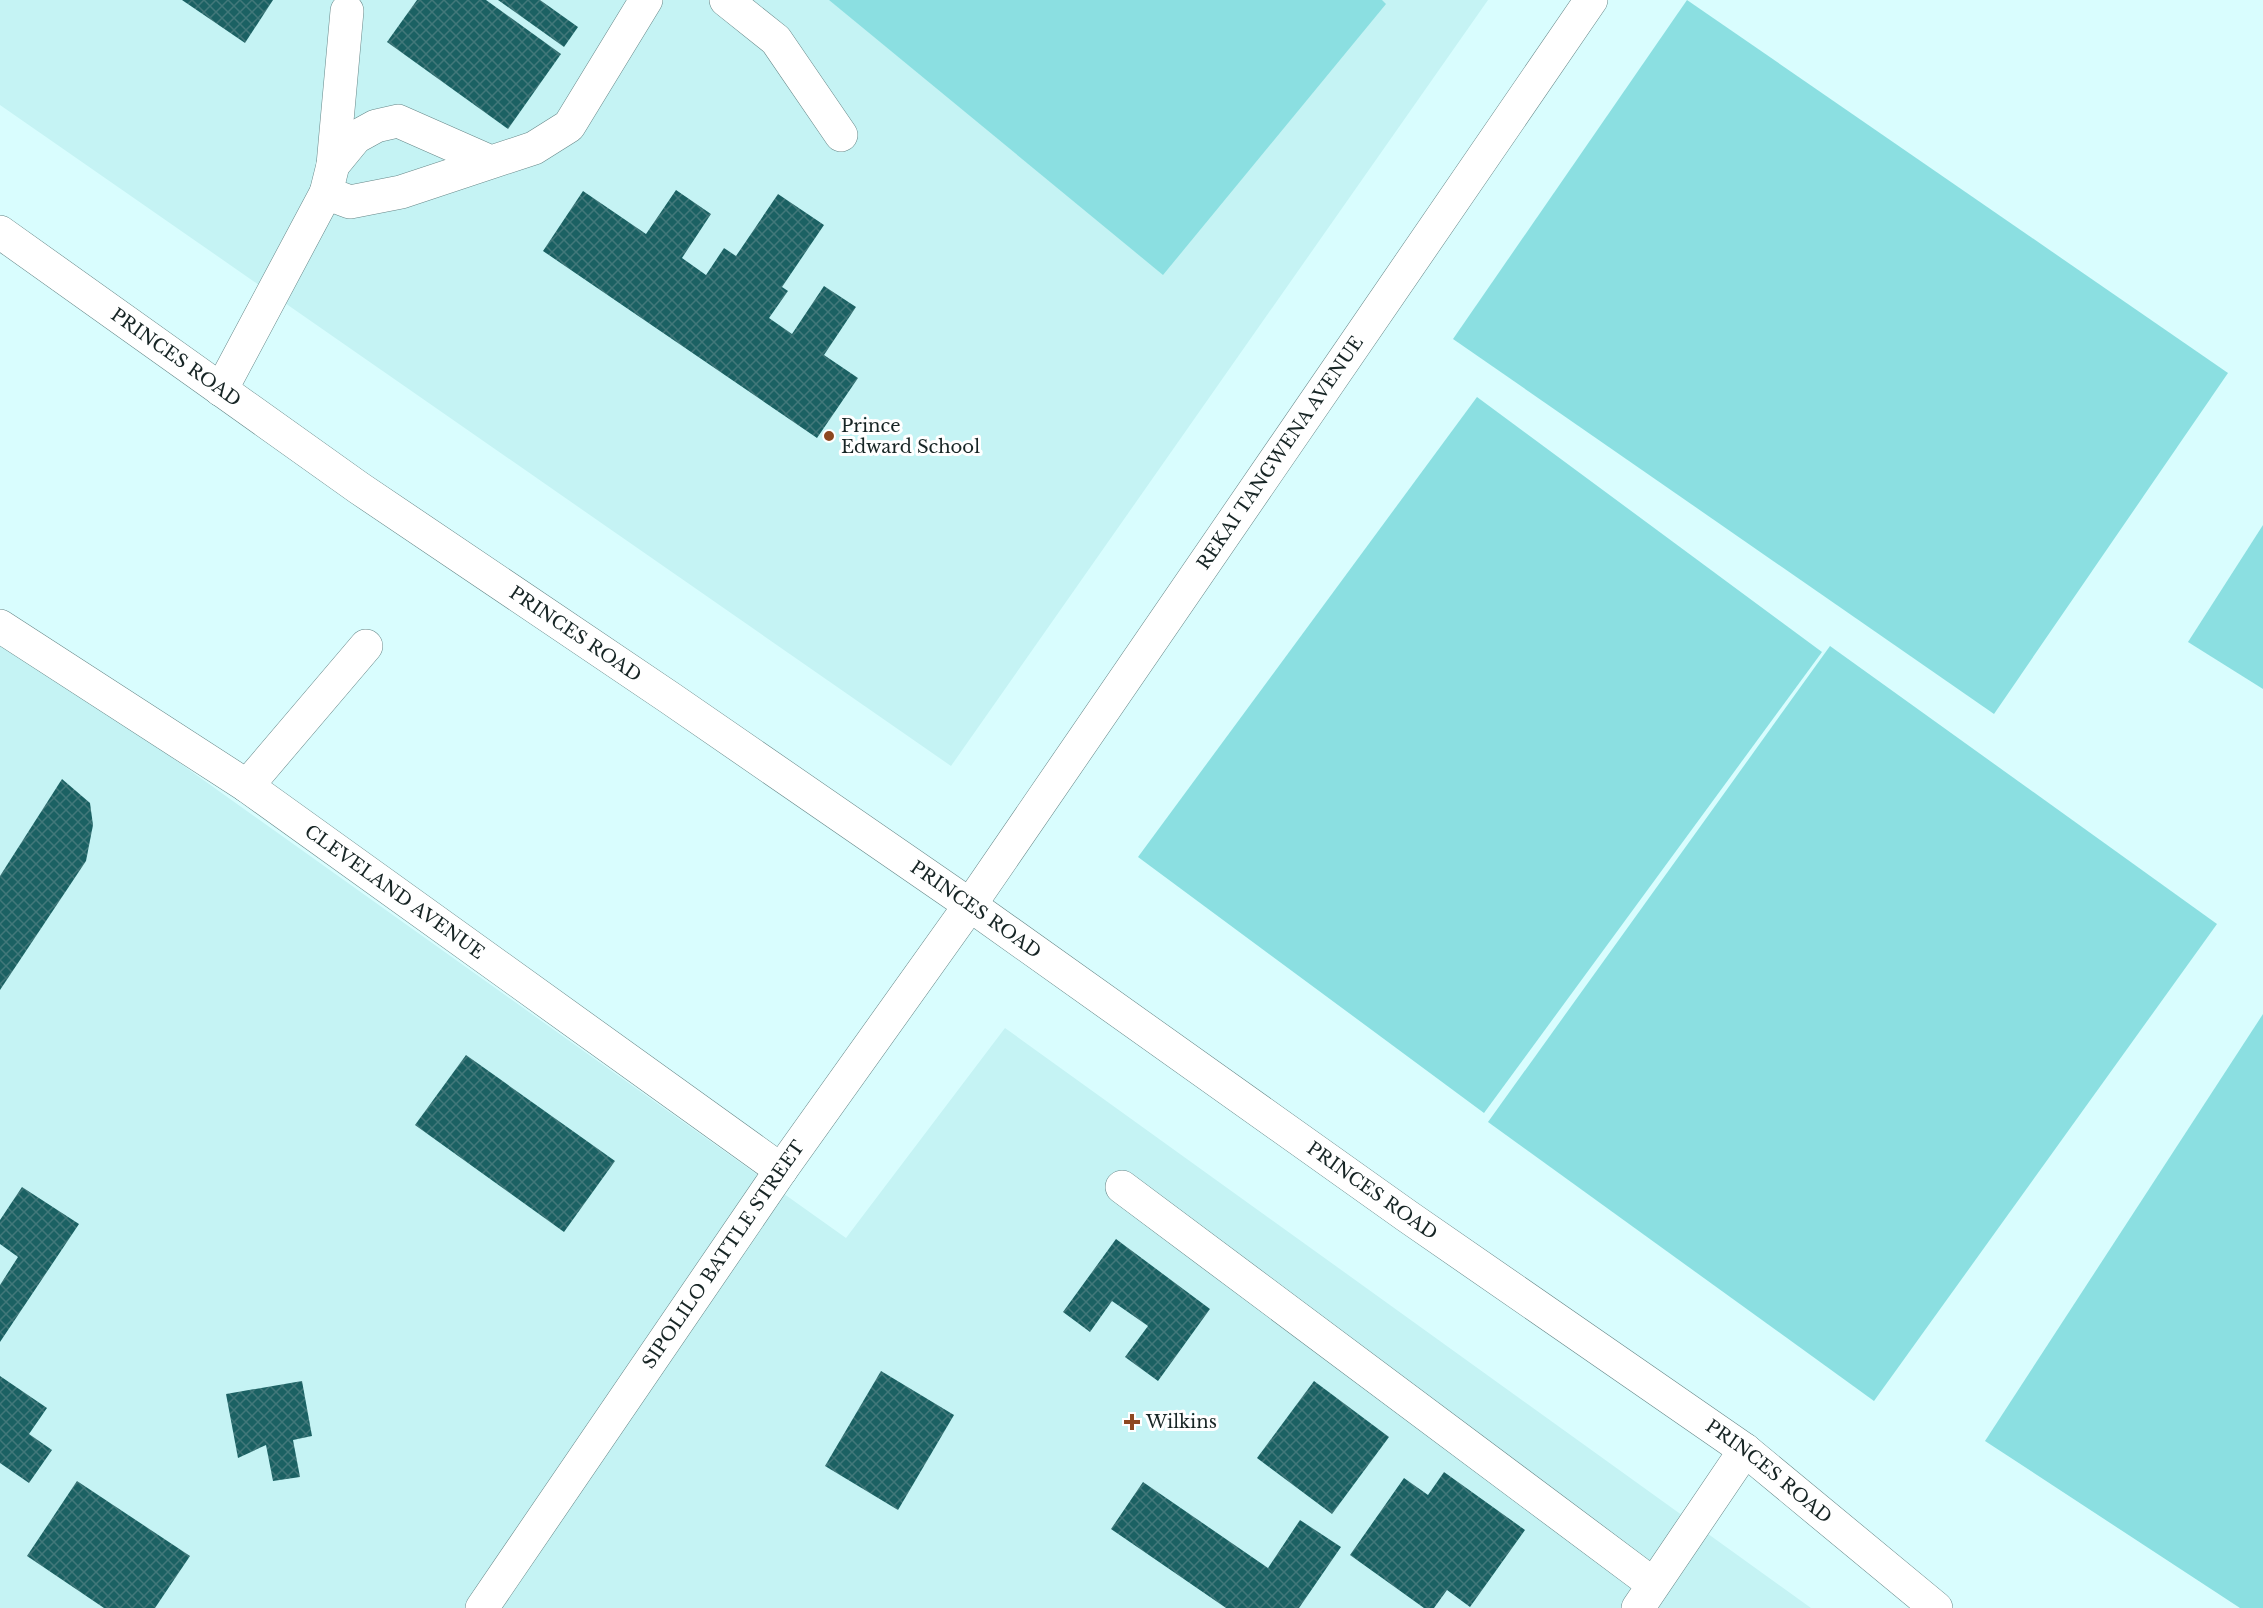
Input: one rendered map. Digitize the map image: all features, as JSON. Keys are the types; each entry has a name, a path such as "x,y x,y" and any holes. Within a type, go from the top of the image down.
{"main road":[{"path":"347,11 330,179 350,202 401,192 534,148 569,126 646,0"},
{"path":"726,0 776,40 841,135"},
{"name":"REKAI TANGWENA AVENUE","path":"970,905 1591,0"},
{"path":"221,390 330,179 356,137 376,126 399,121 491,162"},
{"name":"PRINCES ROAD","path":"0,232 359,488 670,698 970,905 1416,1223 1745,1450 1936,1608"},
{"name":"CLEVELAND AVENUE","path":"0,626 247,786 781,1170"},
{"path":"247,786 366,646"},
{"name":"SIPOLILO BATTLE STREET","path":"482,1608 781,1170 970,905"},
{"path":"1122,1187 1646,1596 1745,1450"}],"shaded area":[{"name":"Prince Edward School","path":"0,0 1488,0 951,766 0,105"},
{"path":"829,0 1382,0 1386,4 1163,275"},
{"path":"1687,0 2228,373 1994,714 1453,339"},
{"path":"1477,397 1822,652 1484,1113 1138,857"},
{"path":"2263,525 2263,689 2188,642"},
{"path":"0,635 846,1238 1005,1028 1811,1608 0,1608"},
{"path":"1830,646 2217,924 1874,1401 1488,1122"},
{"path":"2263,1014 2263,1608 2240,1608 1985,1441"}],"building":[{"path":"182,0 273,0 245,43"},
{"path":"417,0 486,0 561,54 508,129 387,42"},
{"path":"498,0 540,0 578,27 564,47"},
{"path":"676,190 711,214 682,258 706,275 724,248 736,256 778,194 824,225 782,287 788,291 769,318 792,334 824,286 856,307 824,355 858,378 817,438 543,251 583,191 646,234"},
{"path":"62,779 90,803 93,825 86,861 0,990 0,876"},
{"path":"466,1055 615,1161 564,1232 415,1125"},
{"path":"22,1187 79,1224 0,1342 0,1285 18,1257 0,1244 0,1220"},
{"path":"1116,1239 1210,1309 1158,1381 1125,1357 1148,1326 1112,1301 1090,1332 1063,1312"},
{"path":"881,1371 954,1415 898,1510 825,1466"},
{"path":"0,1376 47,1408 29,1434 52,1450 29,1483 0,1463"},
{"path":"302,1381 312,1436 293,1440 300,1477 273,1481 266,1445 238,1458 226,1394"},
{"path":"1314,1381 1389,1437 1332,1514 1257,1458"},
{"path":"1444,1472 1525,1530 1470,1607 1447,1590 1434,1608 1424,1608 1350,1555 1404,1478 1428,1495"},
{"path":"77,1481 190,1556 155,1608 104,1608 27,1556"},
{"path":"1143,1482 1268,1568 1300,1520 1341,1547 1299,1608 1226,1608 1111,1529"}],"place":[{"name":"Prince Edward School","path":"829,436"},
{"name":"Wilkins","path":"1132,1422"}]}
